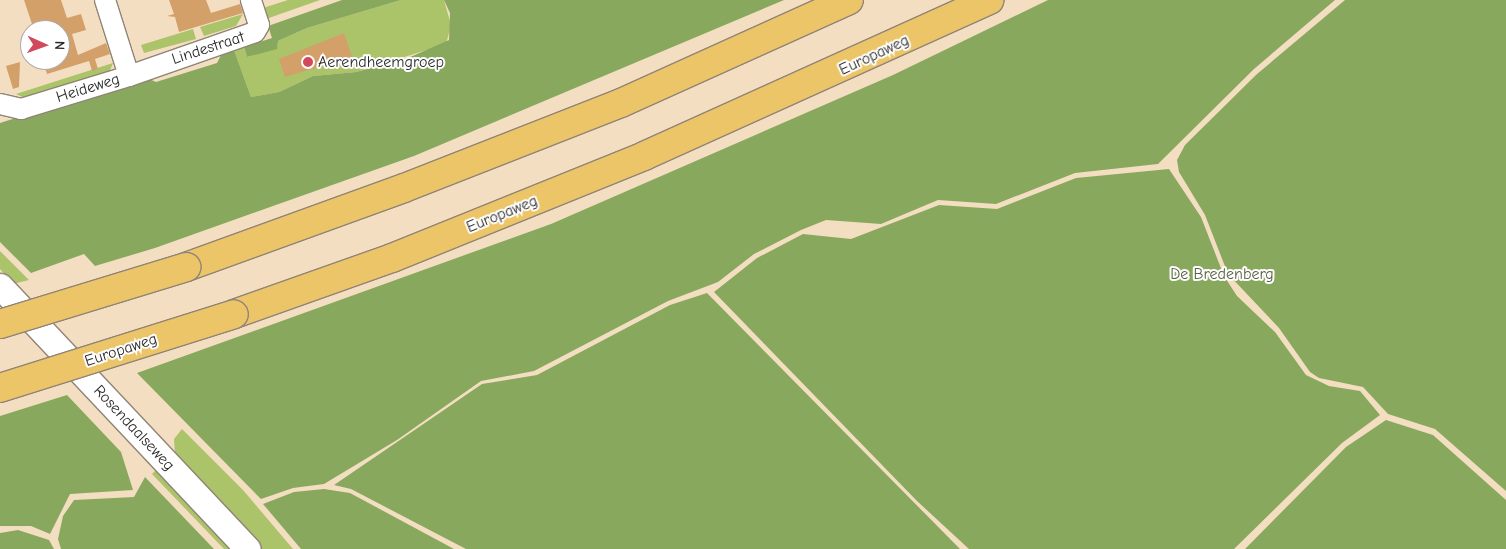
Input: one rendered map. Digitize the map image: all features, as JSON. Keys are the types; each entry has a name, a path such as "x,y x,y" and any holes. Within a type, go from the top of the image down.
{"highway":[{"path":"0,324 186,267 404,188 603,110 849,0"},
{"name":"Europaweg","path":"0,388 234,314 392,258 644,156 989,0"}],"street":[{"name":"Heideweg","path":"0,104 21,109 129,76 105,0"},
{"name":"Lindestraat","path":"129,76 255,32 259,25 251,0"},
{"name":"Rosendaalseweg","path":"0,286 248,549"}],"green space":[{"path":"288,0 320,0 266,19 263,8"},
{"path":"342,0 401,0 307,28 278,41 277,49 247,57 244,47 272,38 268,26"},
{"path":"401,0 444,0 451,25 446,44 356,72 313,76 279,92 251,97 234,50 244,47 247,57 277,47 278,41 307,28"},
{"path":"444,0 784,0 414,156 155,248 95,266 84,254 31,273 0,242 0,123 145,77 156,82 217,63 222,53 234,50 251,97 279,92 313,76 356,72 408,58 449,40 450,13"},
{"path":"1048,0 1335,0 1254,69 1158,164 1075,173 996,204 938,200 881,224 826,220 801,230 754,254 718,282 668,301 534,371 481,381 397,440 324,484 293,488 261,499 137,373 551,224 893,75"},
{"path":"1345,0 1506,0 1506,491 1435,429 1388,414 1363,387 1319,378 1310,372 1279,328 1228,274 1205,215 1179,172 1177,160 1185,145 1257,74"},
{"path":"243,14 236,26 204,36 200,27"},
{"path":"193,29 196,39 144,53 141,45"},
{"path":"113,63 109,73 27,99 16,94"},
{"name":"De Bredenberg","path":"1169,169 1201,217 1224,276 1237,296 1275,332 1306,375 1329,386 1360,391 1380,415 1342,443 1234,549 969,549 917,501 714,292 757,258 803,234 851,239 939,205 997,209 1076,178"},
{"path":"0,251 29,280 13,284 0,269"},
{"path":"707,293 960,549 466,549 351,489 334,485 482,384 537,375 670,305"},
{"path":"67,395 121,452 133,490 70,494 50,534 31,526 0,526 0,416"},
{"path":"1386,420 1433,435 1506,500 1506,549 1245,549 1346,447"},
{"path":"182,429 243,490 293,549 261,549 251,539 175,455 174,439"},
{"path":"157,469 235,549 224,549 152,474"},
{"path":"145,477 214,549 61,549 58,539 63,516 74,500 134,497"},
{"path":"324,489 350,493 454,549 301,549 263,504 294,492"},
{"path":"18,530 49,540 54,549 0,549 0,533"}],"building":[{"path":"24,0 61,0 67,18 81,14 86,30 72,34 78,55 106,43 110,54 95,59 98,69 92,71 89,61 70,67 70,20 31,20"},
{"path":"169,0 206,0 211,13 240,4 243,13 179,32 175,17 167,16 174,14"},
{"path":"344,33 352,57 285,77 279,59"},
{"path":"20,62 19,87 13,89 6,66"},
{"path":"46,70 60,70 47,74"}],"place":[{"name":"Aerendheemgroep","path":"308,62"}]}
